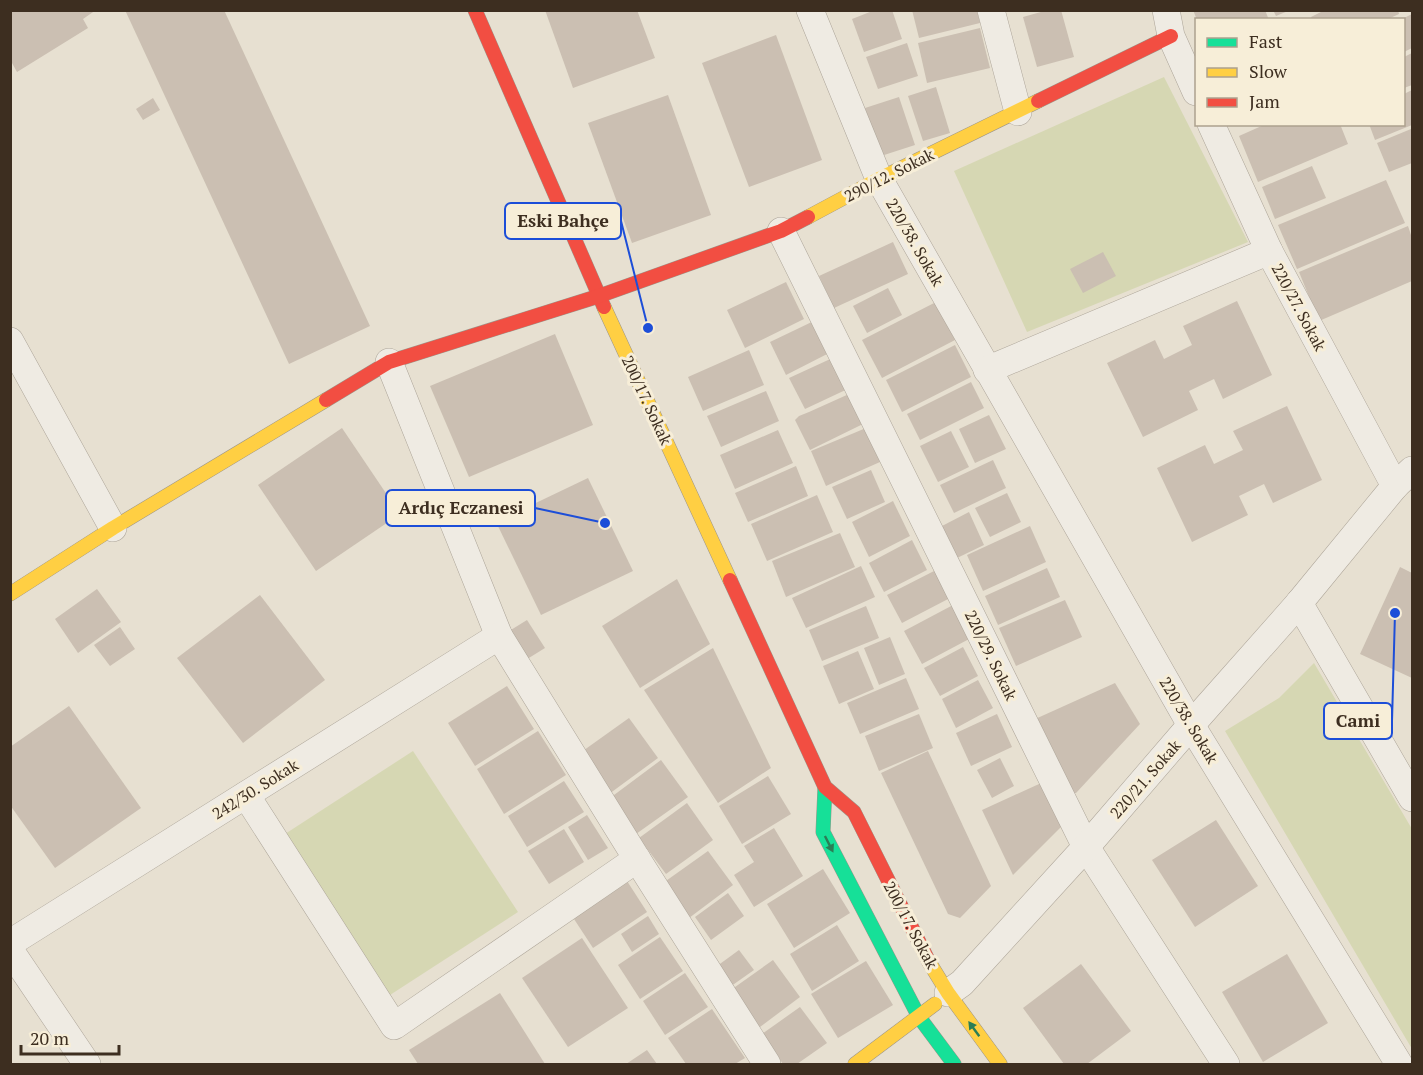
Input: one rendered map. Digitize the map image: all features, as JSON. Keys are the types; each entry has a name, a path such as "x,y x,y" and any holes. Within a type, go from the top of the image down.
{"street":[{"name":"200/17. Sokak","path":"475,10 599,296 825,787 854,812 923,952 948,993 1000,1065"},
{"name":"220/38. Sokak","path":"810,10 879,179 1191,725 1399,1065"},
{"path":"991,10 1018,112"},
{"name":"290/12. Sokak","path":"10,594 113,528 389,362 599,296 782,231 879,179 1018,112 1168,23"},
{"path":"1168,23 1195,87"},
{"name":"220/27. Sokak","path":"1212,126 1269,251 1404,478"},
{"name":"220/29. Sokak","path":"782,231 1086,847 1226,1065"},
{"path":"987,370 1269,251"},
{"path":"10,341 113,528"},
{"path":"389,362 499,636 767,1065"},
{"name":"220/21. Sokak","path":"855,1065 962,983 1086,847 1299,603 1404,478"},
{"path":"1299,603 1413,798"},
{"name":"242/30. Sokak","path":"10,943 499,636"},
{"name":"200/17. Sokak","path":"825,787 823,832 919,1017 954,1065"},
{"path":"246,795 394,1026 637,859"},
{"path":"10,950 87,1065"}],"green space":[{"path":"1164,77 1248,242 1027,332 954,171"},
{"path":"1314,663 1412,829 1412,1049 1225,731 1279,698"},
{"path":"413,751 518,912 390,995 285,834"}],"building":[{"path":"10,10 96,10 83,19 88,28 17,72 12,63 10,64"},
{"path":"125,10 224,10 370,326 289,364"},
{"path":"545,10 637,10 655,58 573,88"},
{"path":"875,10 892,10 902,39 864,52 852,19"},
{"path":"912,10 977,10 980,23 919,38"},
{"path":"1048,10 1061,10 1074,57 1037,67 1023,17"},
{"path":"1193,10 1265,10 1268,18 1196,18"},
{"path":"1273,10 1288,10 1288,11 1276,16"},
{"path":"1325,10 1398,10 1399,14 1390,18 1311,17"},
{"path":"1412,14 1412,48 1405,52 1405,18"},
{"path":"980,28 990,68 927,83 918,43"},
{"path":"776,35 822,160 749,187 702,63"},
{"path":"907,43 918,76 878,89 866,57"},
{"path":"1412,53 1412,85 1405,88 1405,56"},
{"path":"936,87 950,133 923,141 908,96"},
{"path":"1412,90 1412,125 1375,140 1370,126 1405,126 1405,94"},
{"path":"668,95 711,215 632,243 588,123"},
{"path":"899,97 915,145 881,156 865,108"},
{"path":"153,98 160,110 143,120 136,109"},
{"path":"1262,126 1341,126 1348,144 1258,182 1239,136"},
{"path":"1411,129 1412,163 1389,172 1377,143"},
{"path":"1312,166 1326,198 1275,219 1262,187"},
{"path":"1386,180 1405,223 1297,269 1278,225"},
{"path":"1408,226 1412,238 1412,281 1319,321 1299,272"},
{"path":"893,242 908,274 834,308 819,276"},
{"path":"1103,252 1116,276 1083,293 1070,269"},
{"path":"786,282 804,319 745,348 727,310"},
{"path":"888,288 902,315 867,333 853,306"},
{"path":"1237,301 1272,375 1223,399 1214,379 1189,391 1198,410 1143,437 1107,363 1155,340 1164,359 1192,345 1183,326"},
{"path":"936,302 955,340 882,378 862,340"},
{"path":"818,319 833,351 786,375 770,342"},
{"path":"555,334 593,425 469,477 430,386"},
{"path":"955,345 971,377 902,412 886,380"},
{"path":"749,350 764,385 703,411 688,377"},
{"path":"839,355 854,386 805,409 789,378"},
{"path":"971,382 984,408 920,440 907,414"},
{"path":"766,391 779,421 721,447 707,416"},
{"path":"849,394 863,424 810,450 795,420 799,416"},
{"path":"1287,406 1322,480 1273,503 1264,484 1239,496 1248,515 1192,542 1157,468 1205,445 1214,464 1243,450 1233,431"},
{"path":"989,415 1006,449 975,463 959,429"},
{"path":"342,428 400,514 316,571 258,485"},
{"path":"866,428 880,462 826,486 811,451"},
{"path":"778,430 793,463 735,489 720,455"},
{"path":"951,431 969,467 938,482 920,446"},
{"path":"993,460 1006,488 954,513 940,485"},
{"path":"796,466 808,496 748,522 735,493"},
{"path":"871,470 885,502 847,519 832,487"},
{"path":"588,478 633,571 541,615 496,522"},
{"path":"1007,493 1021,522 990,537 975,508"},
{"path":"817,495 833,532 767,561 751,524"},
{"path":"893,501 910,536 869,557 852,522"},
{"path":"969,512 984,545 957,558 942,526"},
{"path":"1030,526 1046,562 983,591 967,555"},
{"path":"840,533 855,567 786,597 772,561"},
{"path":"912,540 927,570 884,592 869,563"},
{"path":"861,566 875,597 806,628 792,598"},
{"path":"1400,567 1412,573 1412,678 1360,654"},
{"path":"1047,568 1060,597 998,625 985,596"},
{"path":"936,570 950,598 902,623 887,595"},
{"path":"677,579 710,644 640,688 602,626"},
{"path":"97,589 121,622 78,653 55,619"},
{"path":"260,595 325,680 243,743 177,658"},
{"path":"1065,600 1082,637 1016,666 999,628"},
{"path":"953,605 971,638 922,664 904,631"},
{"path":"866,606 879,638 822,661 809,630"},
{"path":"527,620 545,648 524,661 506,633"},
{"path":"120,627 135,649 110,666 94,645"},
{"path":"890,637 905,674 879,685 864,648"},
{"path":"963,647 978,676 940,696 924,668"},
{"path":"713,648 771,768 718,803 644,690"},
{"path":"858,651 874,689 839,704 823,666"},
{"path":"906,678 919,709 860,734 847,703"},
{"path":"978,680 993,708 956,728 942,699"},
{"path":"1115,683 1140,724 1076,793 1065,792 1033,720"},
{"path":"507,686 534,729 475,766 448,723"},
{"path":"69,706 141,808 55,868 10,805 10,747"},
{"path":"919,714 933,748 879,771 865,736"},
{"path":"997,714 1012,747 971,766 956,733"},
{"path":"629,718 658,758 609,794 580,753"},
{"path":"538,731 566,775 504,814 477,769"},
{"path":"928,751 991,886 960,918 948,914 881,773"},
{"path":"1000,758 1014,786 992,798 977,770"},
{"path":"661,760 688,797 636,834 610,798"},
{"path":"768,776 791,814 742,844 719,806"},
{"path":"1050,779 1069,819 1013,875 982,810"},
{"path":"564,781 584,812 527,847 508,816"},
{"path":"687,803 713,840 666,874 639,838"},
{"path":"587,815 608,848 588,860 568,827"},
{"path":"1216,820 1258,886 1195,927 1152,860"},
{"path":"774,828 803,876 754,907 734,875 754,862 744,846"},
{"path":"564,829 584,862 549,884 528,851"},
{"path":"708,851 733,885 689,918 663,883"},
{"path":"823,869 850,913 794,948 767,904"},
{"path":"627,881 647,912 593,948 572,916"},
{"path":"728,893 744,916 711,940 695,917"},
{"path":"648,916 659,934 632,952 621,934"},
{"path":"837,925 859,961 812,991 790,954"},
{"path":"660,937 683,971 640,999 618,965"},
{"path":"582,938 628,1008 568,1047 522,978"},
{"path":"739,950 754,970 727,989 713,969"},
{"path":"1287,954 1328,1023 1263,1062 1222,992"},
{"path":"773,960 800,997 756,1030 728,992"},
{"path":"866,961 893,1005 838,1038 811,994"},
{"path":"1081,964 1131,1031 1087,1064 1064,1064 1023,1008"},
{"path":"685,973 708,1007 665,1035 643,1001"},
{"path":"500,993 545,1064 418,1064 409,1050"},
{"path":"800,1007 827,1043 797,1064 783,1064 762,1034"},
{"path":"712,1009 745,1058 735,1064 686,1064 668,1038"},
{"path":"647,1050 657,1064 626,1064"}],"traffic: fast":[{"path":"825,787 823,832 919,1017 954,1064"}],"traffic: slow":[{"path":"808,217 879,179 1038,101"},
{"path":"604,307 730,580"},
{"path":"10,594 113,528 326,400"},
{"path":"929,962 948,993 1000,1064"},
{"path":"855,1064 935,1004"}],"traffic: jam":[{"path":"475,10 604,307"},
{"path":"1038,101 1171,36"},
{"path":"326,400 389,362 599,296 781,231 808,217"},
{"path":"730,580 825,787 854,812 929,962"}],"place":[{"name":"Eski Bahçe","path":"648,328"},
{"name":"Ardıç Eczanesi","path":"605,523"},
{"name":"Cami","path":"1395,613"}]}
